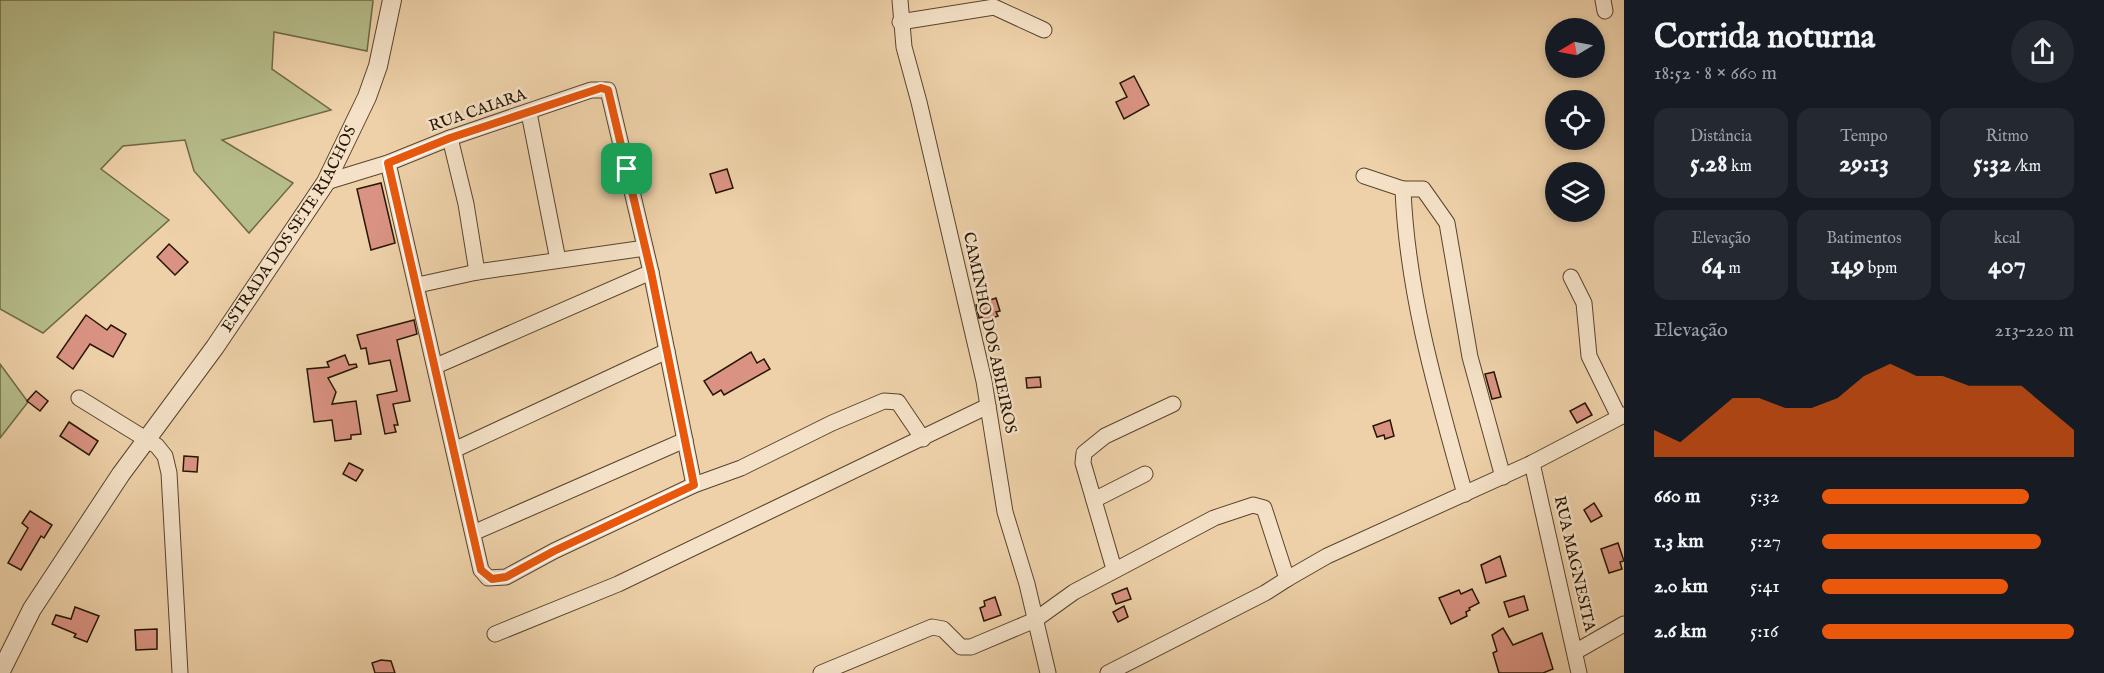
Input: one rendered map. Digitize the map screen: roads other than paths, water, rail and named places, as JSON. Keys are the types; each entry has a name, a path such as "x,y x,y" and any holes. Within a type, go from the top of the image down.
{"street":[{"name":"ESTRADA DOS SETE RIACHOS","path":"0,673 32,609 121,474 215,347 326,182 368,97 378,66 392,0"},
{"name":"CAMINHO DOS ABIEIROS","path":"900,0 900,21 971,322 988,406 1003,501 1048,673"},
{"path":"900,21 994,7 1044,30"},
{"name":"RUA CAIARA","path":"326,182 388,163 450,138 591,90 608,90 645,248"},
{"path":"529,113 558,260"},
{"path":"450,138 466,204 477,272"},
{"path":"388,163 418,285 481,570 488,578 498,579 694,485 730,473 832,423 890,400 900,404 923,439"},
{"path":"1364,176 1403,189 1423,189 1447,223 1470,357 1503,477"},
{"path":"1403,189 1405,242 1429,364 1465,494"},
{"path":"418,285 477,272 645,248 694,485"},
{"path":"436,366 651,272"},
{"path":"1108,673 1265,593 1327,556 1503,477 1622,416 1589,356 1584,303 1571,277"},
{"path":"454,450 667,351"},
{"path":"79,398 161,450 169,473 180,673"},
{"path":"1114,569 1083,463 1086,449 1105,436 1173,404"},
{"path":"495,634 618,584 988,406"},
{"path":"473,533 685,440"},
{"name":"RUA MAGNESITA","path":"1532,463 1579,673"},
{"path":"1094,500 1145,474"},
{"path":"821,673 932,627 943,629 966,648 1035,620 1074,592 1114,569 1214,518 1257,505 1266,511 1287,579"},
{"path":"1575,652 1624,624"}]}
